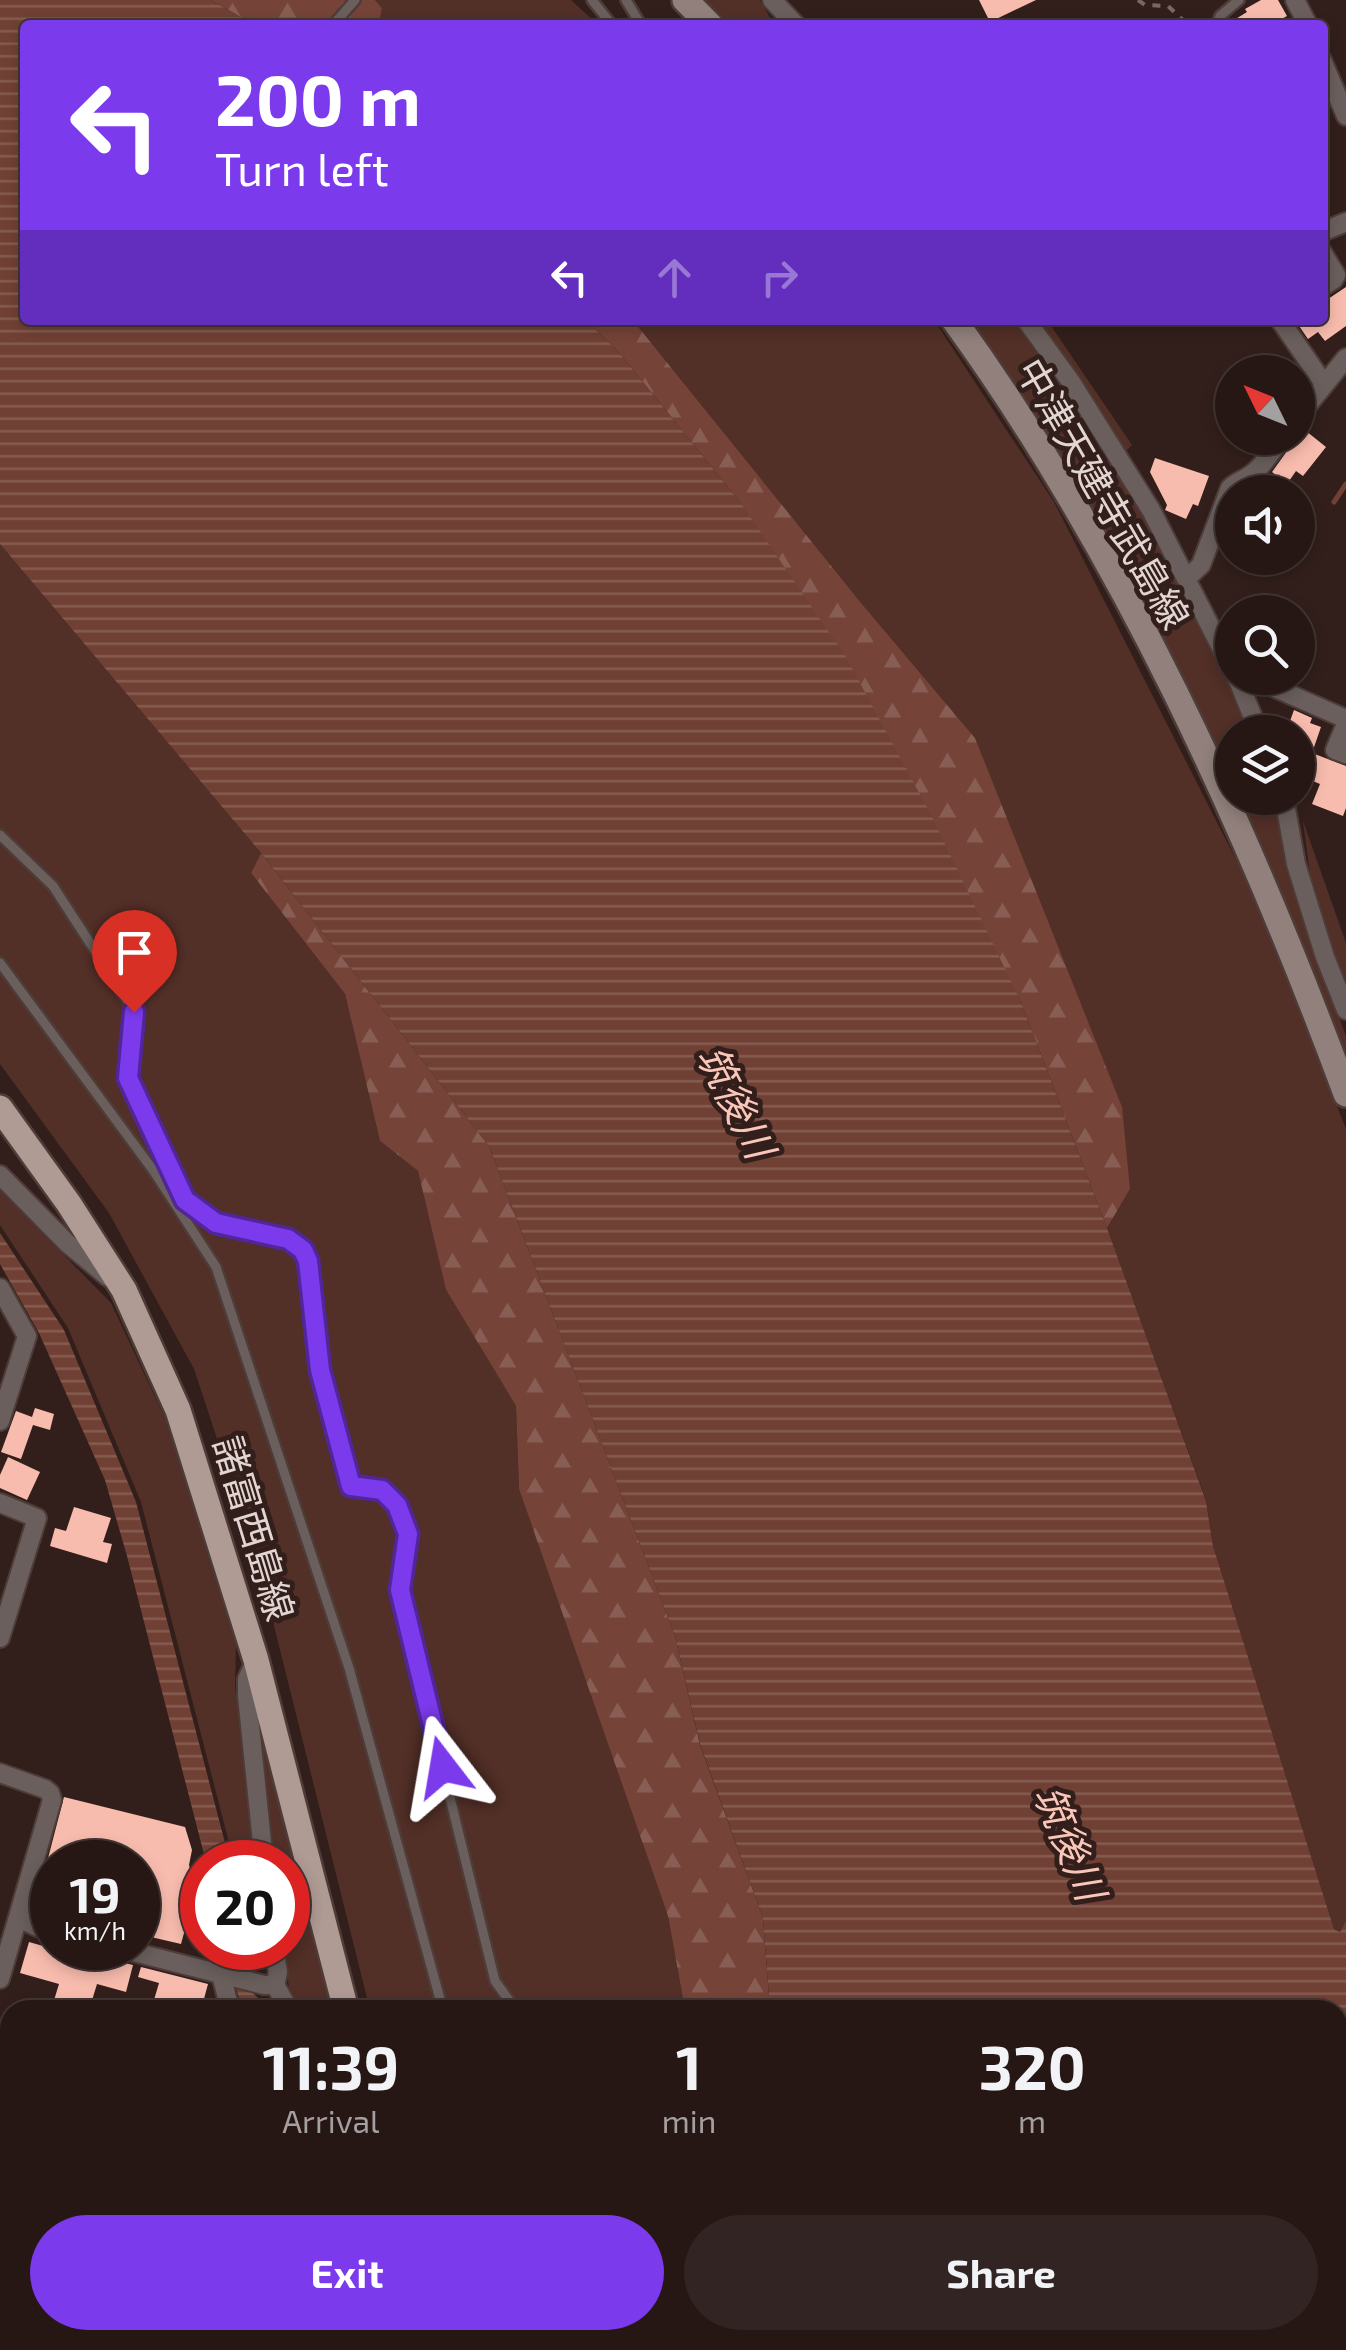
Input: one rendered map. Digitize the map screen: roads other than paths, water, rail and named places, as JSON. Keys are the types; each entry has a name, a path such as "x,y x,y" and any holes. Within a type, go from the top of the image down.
{"main road":[{"path":"685,0 705,20"},
{"name":"中津天建寺武島線","path":"958,325 1071,499 1175,691 1282,928 1346,1094"},
{"name":"諸富西島線","path":"0,1108 124,1290 178,1410 256,1660 343,2000"}],"street":[{"path":"773,1 791,20"},
{"path":"1328,74 1346,116"},
{"path":"1328,262 1336,275 1328,283"},
{"path":"1030,325 1071,382 1151,510 1215,635"},
{"path":"1283,325 1324,384"},
{"path":"1315,396 1346,358"},
{"path":"1187,578 1201,565 1230,488 1258,470 1269,455"},
{"path":"1290,695 1346,721 1335,750 1346,754"},
{"path":"1287,815 1296,864 1346,1010"},
{"path":"0,1175 67,1243 124,1290"},
{"path":"0,1288 28,1336 0,1421"},
{"path":"0,1503 38,1518 0,1638"},
{"path":"256,1660 247,1679 247,1696 262,1840"},
{"path":"0,1774 44,1790 52,1800 0,1980"},
{"path":"18,1918 30,1924"},
{"path":"160,1959 265,1984 280,2000"},
{"path":"265,1984 278,1970"},
{"path":"229,1976 230,2000"}],"lane":[{"path":"337,20 355,0"},
{"path":"592,0 608,20"},
{"path":"1219,20 1239,0"},
{"path":"0,835 53,886 134,1012 128,1078 185,1200 216,1223 288,1239 303,1250 308,1261 320,1370 351,1486 382,1490 397,1505 408,1534 400,1590 495,1980 509,2000"},
{"path":"0,963 153,1170 216,1267 349,1668 440,2000"}],"water":[{"name":"筑後川","path":"0,0 211,0 245,20 20,20 20,325 590,325 617,350 740,502 846,657 931,815 1021,1002 1206,1501 1213,1546 1334,1929 1340,1932 1346,1921 1346,2000 769,2000 763,1918 700,1744 675,1636 489,1146 261,853 0,544"},
{"path":"0,1233 64,1330 136,1502 224,1840 200,1840 105,1480 39,1333 0,1264"},
{"path":"236,1970 257,1970 250,1975 251,1991 260,2000 239,2000 236,1987 241,1986 240,1973"}],"waterway":[{"path":"1334,502 1346,484"}]}
